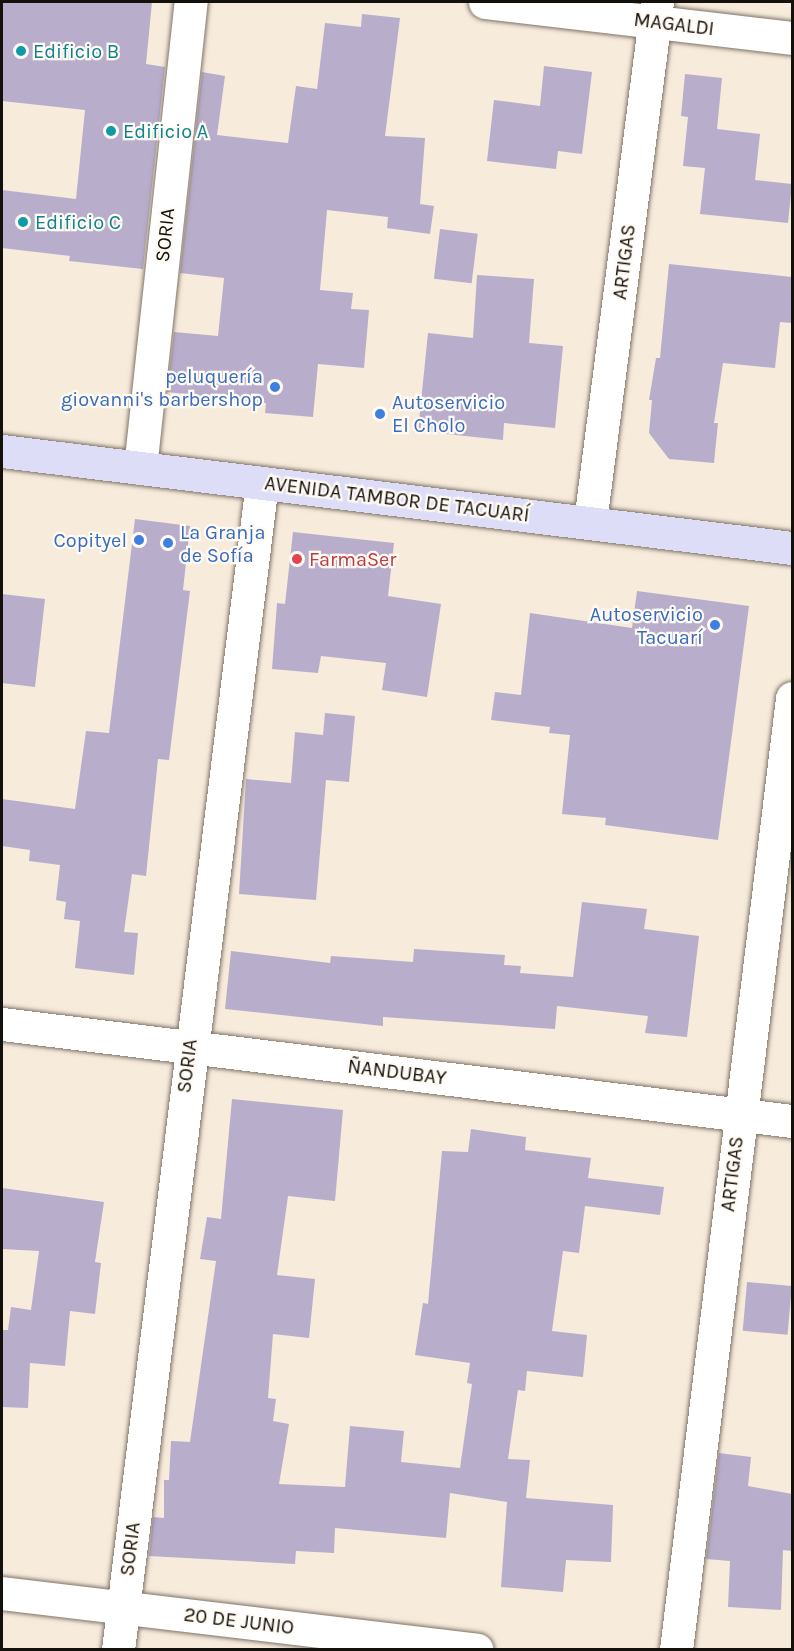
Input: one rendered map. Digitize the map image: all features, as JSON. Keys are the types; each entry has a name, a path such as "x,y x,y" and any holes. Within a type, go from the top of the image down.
{"main road":[{"name":"AVENIDA TAMBOR DE TACUARÍ","path":"2,451 792,548"}],"street":[{"name":"SORIA","path":"140,468 191,2"},
{"name":"MAGALDI","path":"485,2 656,12 792,38"},
{"name":"ARTIGAS","path":"590,522 656,12"},
{"name":"SORIA","path":"118,1650 189,1047 261,483"},
{"name":"ARTIGAS","path":"676,1650 739,1115 792,698"},
{"name":"ÑANDUBAY","path":"2,1024 792,1121"},
{"name":"20 DE JUNIO","path":"2,1593 477,1650"}],"building":[{"path":"2,2 152,2 146,64 165,67 143,269 69,261 70,256 2,248 2,190 76,199 85,110 2,101"},
{"path":"362,14 400,18 385,136 425,138 420,204 434,206 430,234 387,228 388,217 327,210 320,290 353,293 351,309 369,310 364,368 318,364 313,417 265,413 266,403 167,392 174,332 218,336 224,278 180,273 202,72 225,76 217,135 288,143 296,86 317,89 325,23 361,27"},
{"path":"544,66 592,72 582,154 558,151 556,169 487,161 494,100 540,106"},
{"path":"685,74 722,78 717,129 760,134 755,180 792,184 788,223 700,214 705,168 683,166 688,117 681,116"},
{"path":"440,229 478,234 472,283 434,279"},
{"path":"669,264 792,277 792,323 780,322 775,368 723,363 714,423 718,423 714,463 669,459 649,433 652,400 649,400 656,358 660,358"},
{"path":"477,275 534,279 529,343 563,346 555,428 504,423 503,440 418,431 428,333 473,338"},
{"path":"135,519 190,526 183,590 190,591 169,760 158,759 146,876 132,874 124,932 138,933 134,975 75,968 80,921 64,919 66,902 56,900 60,865 29,861 30,850 2,846 2,799 75,809 86,731 109,733"},
{"path":"293,532 394,543 388,596 441,604 427,697 382,690 386,663 321,656 318,673 272,669 277,603 285,604"},
{"path":"637,591 749,606 718,840 605,825 606,818 562,814 570,735 549,733 550,727 491,720 495,692 521,695 530,613 632,628"},
{"path":"2,594 45,599 35,687 2,683"},
{"path":"325,713 355,716 349,782 326,780 316,900 239,894 246,779 291,783 295,732 323,735"},
{"path":"582,902 647,909 644,929 699,936 687,1037 645,1033 648,1016 557,1006 555,1029 383,1017 383,1026 225,1009 231,951 330,963 331,956 413,962 414,949 505,955 504,965 521,966 520,973 573,977"},
{"path":"232,1099 343,1110 335,1201 288,1196 277,1275 315,1279 309,1338 273,1334 268,1398 276,1399 273,1421 289,1424 279,1484 345,1487 350,1426 404,1431 401,1462 460,1468 472,1384 467,1383 470,1363 415,1355 423,1303 428,1304 442,1151 468,1152 471,1129 526,1137 525,1150 591,1158 588,1178 664,1187 660,1215 585,1206 579,1253 563,1251 552,1331 587,1335 583,1377 527,1371 525,1391 518,1390 508,1459 530,1460 526,1498 613,1505 611,1562 566,1560 563,1592 501,1587 507,1502 450,1493 446,1538 335,1528 334,1553 296,1551 295,1564 149,1556 153,1517 164,1518 164,1480 169,1480 171,1441 190,1442 216,1261 200,1259 207,1217 221,1219"},
{"path":"2,1188 104,1202 95,1262 101,1263 95,1314 70,1311 65,1366 30,1363 28,1408 2,1407 2,1330 8,1330 11,1307 31,1310 39,1251 2,1249"},
{"path":"747,1282 792,1286 788,1335 743,1331"},
{"path":"719,1453 751,1457 748,1486 792,1494 792,1551 783,1550 781,1610 728,1607 730,1561 706,1559"}],"place":[{"name":"Edificio B","path":"21,51"},
{"name":"Edificio A","path":"111,131"},
{"name":"Edificio C","path":"23,222"},
{"name":"peluquería giovanni's barbershop","path":"275,387"},
{"name":"Autoservicio El Cholo","path":"380,414"},
{"name":"Copityel","path":"139,540"},
{"name":"La Granja de Sofía","path":"168,543"},
{"name":"FarmaSer","path":"297,559"},
{"name":"Autoservicio Tacuarí","path":"715,625"}]}
